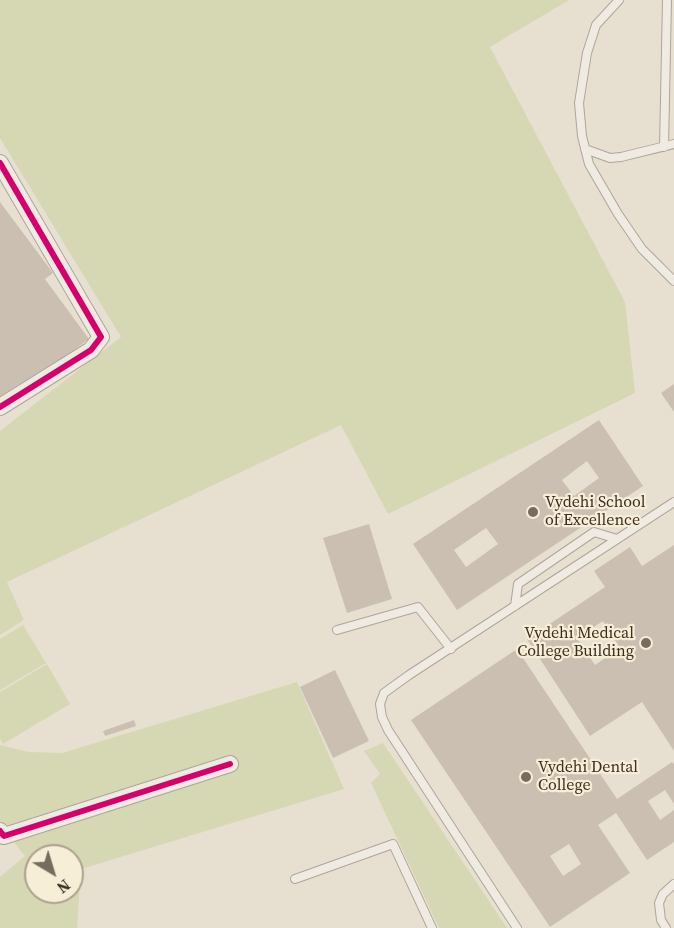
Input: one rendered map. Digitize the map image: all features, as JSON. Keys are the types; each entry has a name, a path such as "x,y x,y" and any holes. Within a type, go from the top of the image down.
{"street":[{"path":"0,163 101,337 91,350 0,407"},
{"path":"0,831 4,836 230,764"}],"lane":[{"path":"619,0 596,25 587,53 579,103 585,149 589,164 618,214 642,249 674,281"},
{"path":"664,147 667,0"},
{"path":"585,149 610,158 674,144"},
{"path":"517,928 382,717 380,704 384,693 674,502"},
{"path":"515,606 518,584 594,532 617,539"},
{"path":"337,630 418,608 451,648"},
{"path":"295,879 393,844 432,928"},
{"path":"666,928 661,920 659,903 663,894 674,884"}],"green space":[{"path":"0,0 569,0 490,47 625,302 635,393 388,514 341,425 7,582 24,620 0,635 0,431 121,337 0,138"},
{"path":"23,625 46,663 0,690 0,639"},
{"path":"47,664 70,704 3,744 0,739 0,692"},
{"path":"297,682 344,789 84,868 84,844 24,844 24,855 0,825 0,745 29,752 62,753"},
{"path":"383,743 507,928 439,928 371,783 380,774 364,751"},
{"path":"24,857 24,904 79,904 77,928 0,928 0,877"}],"building":[{"path":"0,202 53,273 45,279 89,339 0,404"},
{"path":"674,384 674,412 661,393"},
{"name":"Vydehi School of Excellence","path":"599,420 643,486 457,610 413,544","holes":["587,461 599,478 574,496 562,480","486,528 498,544 466,567 454,550"]},
{"path":"369,524 392,599 347,613 323,538"},
{"name":"Vydehi Medical College Building","path":"674,545 674,751 642,702 590,736 527,639 605,587 594,571 630,547 642,566","holes":["603,621 620,648 595,665 577,638"]},
{"name":"Vydehi Dental College","path":"517,649 617,799 672,762 674,764 674,804 665,790 648,801 660,820 674,810 674,842 647,860 616,813 598,825 630,873 550,927 411,720","holes":["569,844 581,864 563,876 550,856"]},
{"path":"335,670 369,741 333,758 300,687"},
{"path":"134,720 136,726 105,736 103,731"}],"cycle path":[{"path":"0,163 101,337 91,350 0,407"},
{"path":"0,831 4,836 230,764"}],"place":[{"name":"Vydehi School of Excellence","path":"533,512"},
{"name":"Vydehi Medical College Building","path":"646,643"},
{"name":"Vydehi Dental College","path":"526,777"}]}
